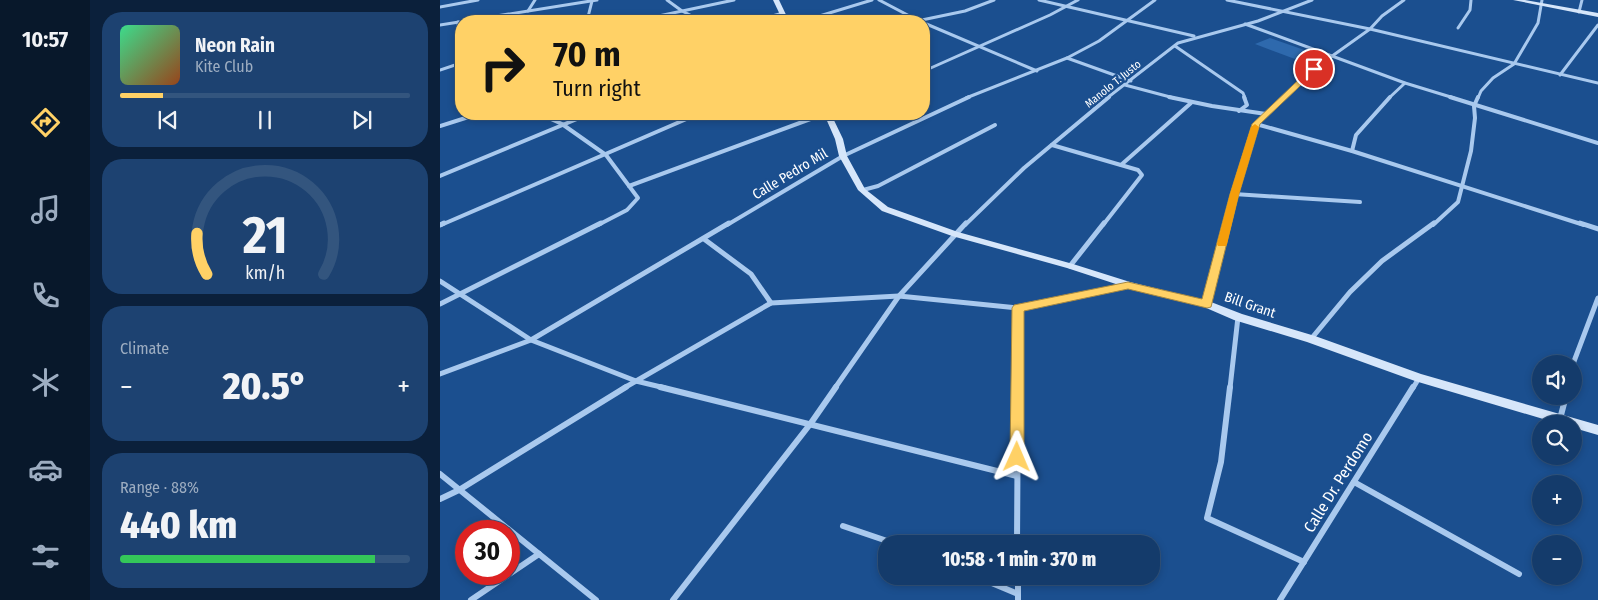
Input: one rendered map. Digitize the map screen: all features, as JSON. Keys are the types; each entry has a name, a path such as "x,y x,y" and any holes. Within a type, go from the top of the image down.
{"street":[{"path":"440,7 478,0"},
{"path":"528,11 535,0"},
{"path":"503,15 597,0"},
{"path":"667,0 690,15"},
{"path":"663,15 734,0"},
{"path":"776,0 783,13 776,15"},
{"path":"823,15 872,0"},
{"path":"879,0 908,15"},
{"path":"930,19 965,11 994,0"},
{"path":"1038,0 1195,37"},
{"path":"930,67 1078,0"},
{"name":"Calle Pedro Mil","path":"930,115 966,98 1067,58 1099,41 1155,0"},
{"path":"1227,0 1370,28 1598,83"},
{"name":"Manolo T. Justo","path":"673,600 811,423 899,296 955,234 1024,168 1124,84 1131,81 1175,46 1195,37 1245,24 1312,0"},
{"path":"1207,304 1234,194 1256,124 1314,69 1333,57 1404,0"},
{"path":"1458,28 1470,10 1471,0"},
{"path":"1516,0 1541,2 1598,15"},
{"path":"1579,12 1582,0"},
{"path":"588,15 592,1"},
{"path":"1312,339 1350,292 1376,267 1439,220 1458,202 1463,186 1474,126 1474,106 1481,90 1493,78 1514,64 1538,23 1541,2"},
{"path":"440,25 455,23"},
{"path":"1245,24 1405,83 1598,143"},
{"path":"1560,75 1598,25"},
{"path":"930,26 1037,71"},
{"path":"1175,46 1243,93 1246,105 1239,112"},
{"path":"1067,58 1131,81"},
{"path":"440,70 455,64"},
{"path":"1352,151 1356,135 1380,106 1405,83"},
{"path":"1124,84 1191,102 1239,112 1266,114"},
{"path":"1121,165 1191,102"},
{"path":"440,126 459,120"},
{"path":"440,304 627,210 638,198 606,155 562,124 553,120"},
{"path":"440,176 573,120"},
{"path":"440,225 685,120"},
{"path":"629,186 810,120"},
{"name":"Bill Grant","path":"829,120 839,139 843,156 863,190 884,208 955,234 1070,266 1128,285 1207,304 1238,317 1312,339 1419,378 1546,415"},
{"name":"Calle Pedro Mil","path":"440,374 531,340 843,156 919,120"},
{"path":"1256,124 1352,151 1598,229"},
{"path":"863,190 878,186 995,125"},
{"path":"1052,145 1138,170 1142,175 1070,266"},
{"path":"1234,194 1360,202"},
{"path":"704,239 751,274 771,304"},
{"path":"440,281 531,340 636,381 811,423 1016,476"},
{"path":"440,499 459,490 636,381 771,304 899,296 1018,308 1128,285"},
{"path":"1576,355 1598,298"},
{"path":"1017,535 1018,308"},
{"path":"1238,317 1221,462 1207,518 1304,562"},
{"name":"Calle Dr. Perdomo","path":"1280,600 1419,378"},
{"name":"Bill Grant","path":"1582,425 1598,430"},
{"path":"440,474 596,600"},
{"path":"1354,482 1519,574"},
{"path":"843,526 878,538"},
{"path":"471,600 540,554"},
{"path":"993,585 1018,597"}],"shaded area":[{"path":"1270,38 1310,52 1295,59 1255,44"}],"slow traffic":[{"path":"1222,244 1234,194 1255,127"}],"route":[{"path":"1017,457 1018,308 1128,285 1207,304 1234,194 1256,124 1314,69"}]}
